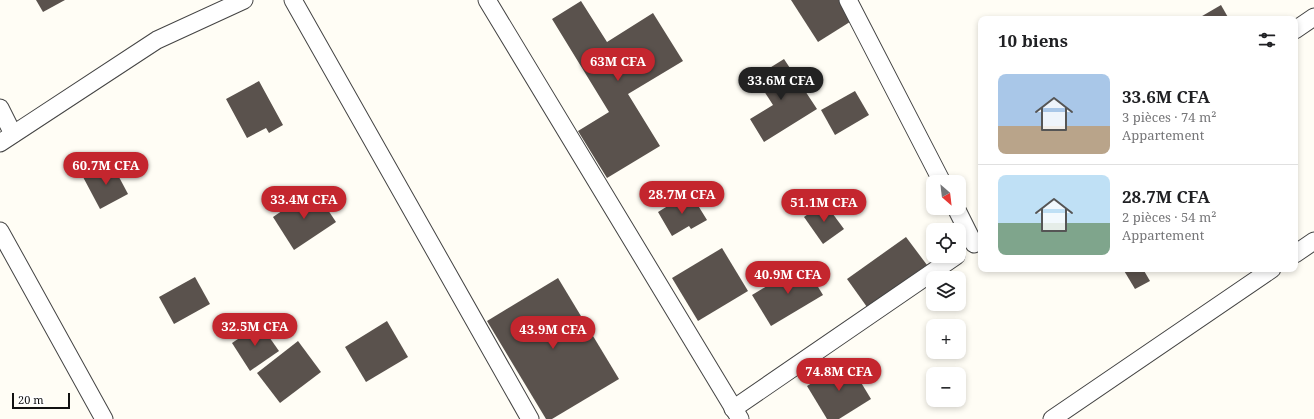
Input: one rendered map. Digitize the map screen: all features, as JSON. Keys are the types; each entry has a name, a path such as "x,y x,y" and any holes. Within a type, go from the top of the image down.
{"street":[{"path":"0,108 6,138 157,40 244,0"},
{"path":"293,0 530,419"},
{"path":"487,0 737,414 946,263"},
{"path":"848,0 938,175"},
{"path":"1298,28 1314,17"},
{"path":"961,215 978,241 966,249"},
{"path":"0,231 104,419"},
{"path":"1298,252 1314,241"},
{"path":"1052,419 1268,272"}],"building":[{"path":"36,0 65,0 43,12"},
{"path":"791,0 841,0 853,20 818,42"},
{"path":"581,1 607,42 653,13 683,61 628,94 660,146 607,178 578,131 609,112 552,19"},
{"path":"1221,5 1227,16 1202,16"},
{"path":"784,59 817,109 764,142 750,119 773,105 755,77"},
{"path":"259,81 283,125 269,133 266,128 247,138 226,99"},
{"path":"855,91 869,115 835,135 821,110"},
{"path":"111,162 128,194 100,209 83,177"},
{"path":"314,189 336,222 294,250 273,217"},
{"path":"689,193 707,220 691,229 689,226 672,236 658,212"},
{"path":"824,202 844,229 823,244 804,217"},
{"path":"906,237 927,265 867,307 847,279"},
{"path":"722,248 748,291 698,321 672,278"},
{"path":"804,264 823,295 771,326 752,295"},
{"path":"1125,272 1145,272 1150,281 1135,289"},
{"path":"195,277 210,304 174,324 159,297"},
{"path":"558,278 619,379 552,419 546,419 487,321"},
{"path":"387,321 408,357 366,382 345,347"},
{"path":"260,324 279,351 250,371 232,343"},
{"path":"298,341 321,372 280,403 257,373"},
{"path":"848,361 871,399 839,419 827,419 807,386"}]}
